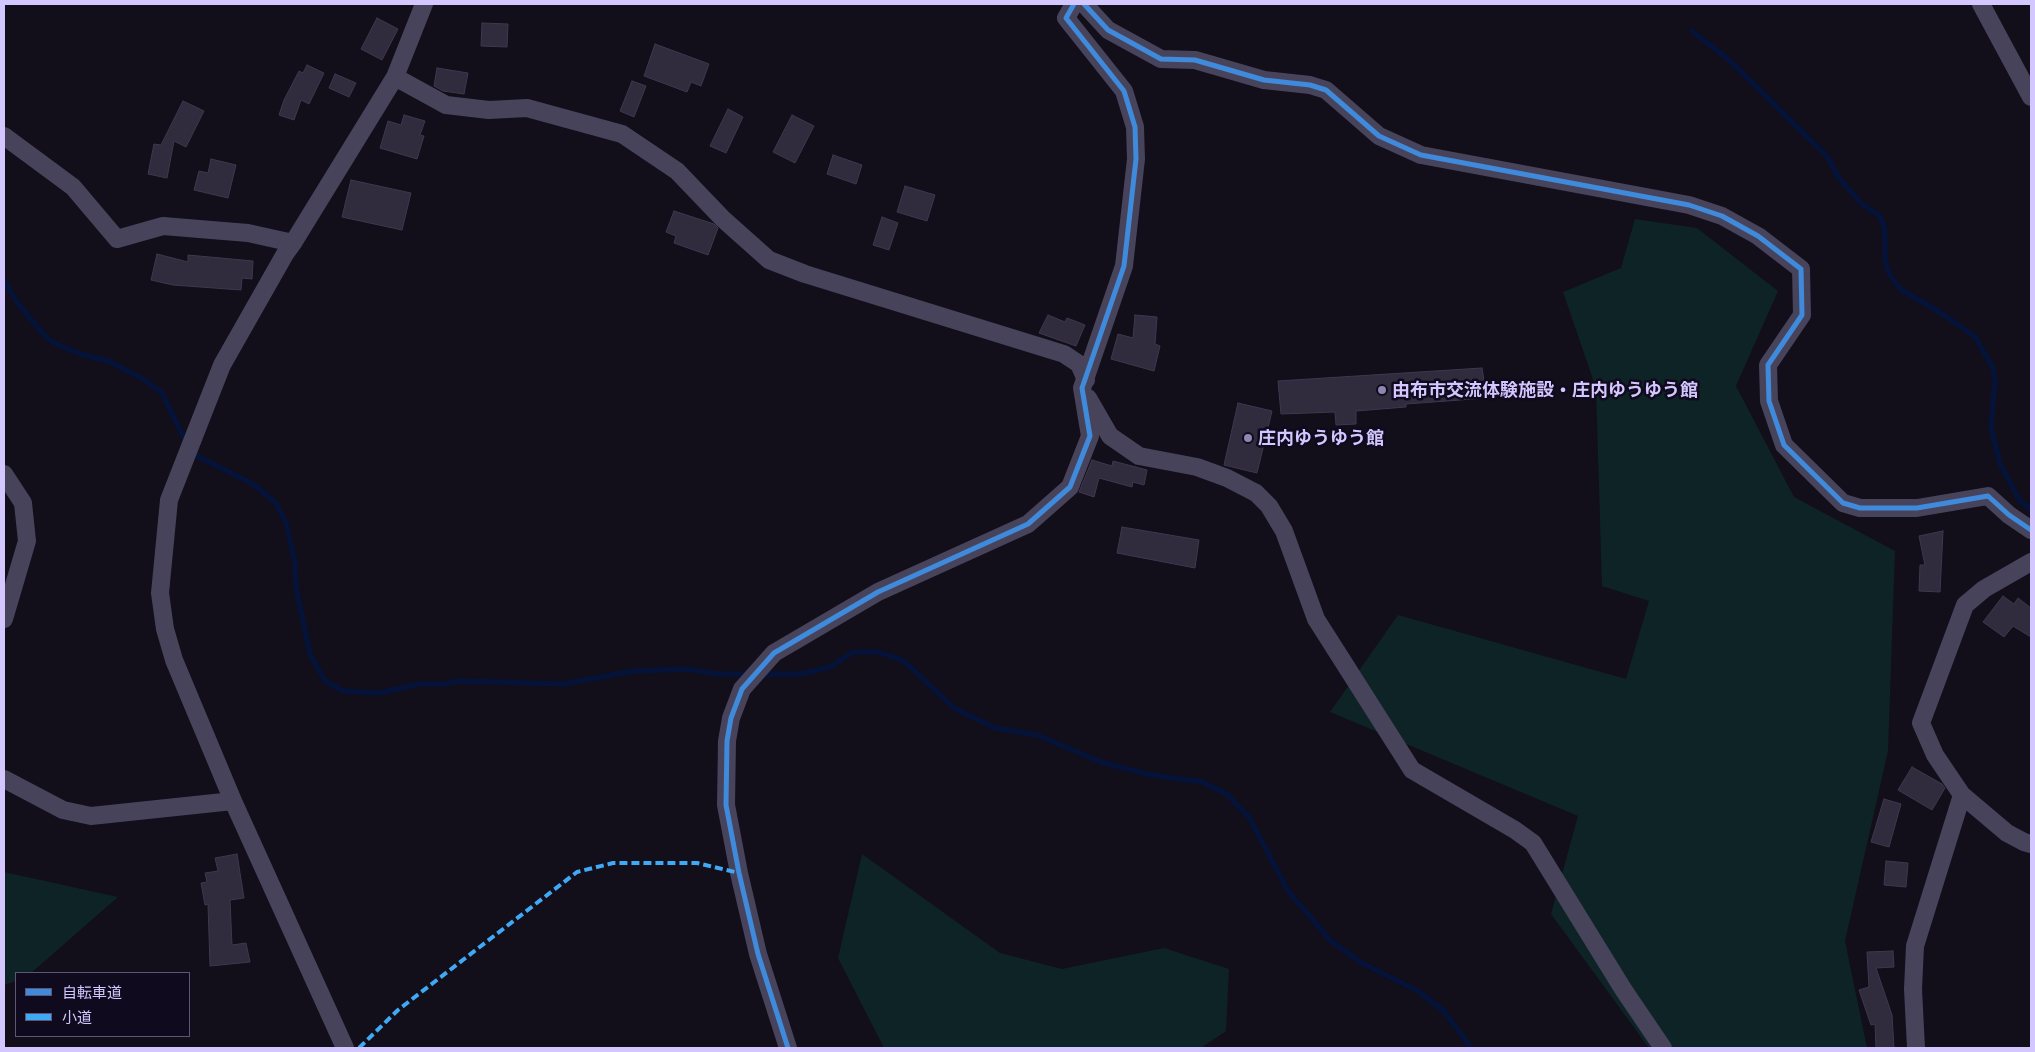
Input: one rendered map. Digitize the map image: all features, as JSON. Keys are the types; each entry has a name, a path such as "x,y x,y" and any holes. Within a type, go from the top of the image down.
{"street":[{"path":"345,1048 233,801 174,660 165,629 160,593 169,500 222,365 284,254 293,243 395,77 424,4"},
{"path":"1074,4 1066,18 1124,90 1135,127 1136,159 1124,266 1084,384 1110,436 1139,456 1197,467 1227,478 1256,493 1269,506 1284,531 1316,619 1412,770 1515,830 1533,843 1622,990 1663,1048"},
{"path":"1084,4 1108,30 1162,58 1195,60 1264,80 1310,85 1326,90 1379,136 1421,155 1689,205 1722,216 1758,236 1802,269 1802,315 1768,366 1769,401 1784,445 1843,503 1860,508 1917,508 1988,496 2009,515 2031,530"},
{"path":"1981,4 2031,97"},
{"path":"395,77 446,105 489,110 527,108 622,134 677,171 723,219 769,260 805,274 1064,354 1079,364 1084,384 1090,436 1070,487 1028,524 878,592 774,653 742,690 731,718 726,742 726,805 739,873 758,954 788,1048"},
{"path":"4,136 73,187 117,239 163,226 248,233 293,243"},
{"path":"4,474 24,503 26,541 4,619"},
{"path":"2031,562 1984,589 1965,605 1921,723 1935,756 1962,795 2008,833 2031,844"},
{"path":"4,779 63,810 91,816 233,801"},
{"path":"1916,1048 1912,990 1915,946 1962,795"}],"green space":[{"path":"1635,219 1697,228 1778,291 1736,386 1794,497 1895,551 1888,751 1845,941 1867,1048 1649,1048 1551,914 1578,816 1330,712 1398,615 1626,679 1649,601 1602,586 1596,388 1563,292 1621,268"},
{"path":"862,854 1000,953 1062,969 1164,948 1229,969 1226,1031 1201,1048 884,1048 838,958"},
{"path":"4,872 118,897 32,972 15,972 15,981 4,985"}],"building":[{"path":"377,18 398,29 382,60 361,49"},
{"path":"482,23 508,24 507,47 481,46"},
{"path":"655,44 709,64 701,86 691,82 687,92 644,76"},
{"path":"307,65 324,73 309,104 301,100 294,120 279,115 284,100 299,71 303,73"},
{"path":"437,68 468,73 464,94 443,91 434,86"},
{"path":"335,74 356,83 349,97 329,88"},
{"path":"632,81 646,86 634,117 620,111"},
{"path":"183,101 204,111 186,147 174,141 167,178 148,174 154,144 161,145"},
{"path":"728,109 743,117 726,153 710,146"},
{"path":"404,115 425,121 420,135 424,136 417,159 380,148 388,121 401,125"},
{"path":"792,115 814,126 795,163 773,152"},
{"path":"833,155 862,165 856,184 827,174"},
{"path":"211,159 236,165 228,198 194,190 199,171 208,173"},
{"path":"351,180 411,193 402,230 342,217"},
{"path":"905,186 935,195 927,221 897,212"},
{"path":"674,211 714,224 718,228 708,255 674,243 676,236 666,232"},
{"path":"882,217 898,223 889,250 873,245"},
{"path":"157,254 188,262 188,255 253,261 252,279 242,278 241,290 173,285 151,280"},
{"path":"1048,315 1065,322 1067,318 1085,325 1076,346 1039,333"},
{"path":"1135,315 1157,317 1155,344 1160,346 1154,371 1111,359 1118,334 1133,338"},
{"name":"由布市交流体験施設・庄内ゆうゆう館","path":"1482,368 1487,398 1406,404 1406,407 1356,411 1356,424 1336,425 1335,412 1281,414 1278,381"},
{"name":"庄内ゆうゆう館","path":"1238,403 1272,411 1257,473 1224,465"},
{"path":"1092,460 1112,466 1113,461 1147,470 1144,485 1133,482 1132,487 1099,478 1094,497 1079,492"},
{"path":"1122,527 1199,540 1195,568 1117,553"},
{"path":"1943,531 1940,592 1919,591 1920,565 1925,565 1919,536"},
{"path":"2003,596 2014,604 2018,598 2031,608 2031,637 2013,626 2004,637 1983,622"},
{"path":"1912,767 1942,784 1945,788 1932,810 1898,790"},
{"path":"1884,799 1901,804 1889,847 1871,842"},
{"path":"237,854 244,898 230,900 232,945 246,943 250,962 210,966 208,904 205,905 201,883 207,882 205,873 218,871 215,858"},
{"path":"1886,861 1908,863 1906,887 1884,885"},
{"path":"1893,951 1894,967 1876,968 1892,1015 1894,1048 1876,1048 1875,1024 1871,1025 1859,990 1869,987 1867,952"}],"waterway":[{"path":"1692,31 1729,60 1828,157 1838,177 1862,204 1880,216 1885,230 1885,262 1890,275 1900,289 1943,314 1975,337 1993,368 1995,380 1991,427 2000,464 2020,501 2031,509"},
{"path":"4,281 19,305 46,337 56,344 81,354 108,361 145,380 162,393 190,450 199,457 253,484 275,502 286,523 295,563 296,588 310,654 325,681 343,691 379,693 419,684 445,684 458,681 564,684 633,671 687,669 717,674 750,674"},
{"path":"759,674 801,674 830,667 853,652 879,652 904,661 954,708 995,728 1037,735 1101,762 1151,775 1202,782 1227,794 1249,817 1288,891 1330,940 1360,962 1418,991 1444,1011 1471,1048"}],"marked path":[{"path":"359,1048 398,1010 577,872 613,863 697,863 739,873"}],"cycle path":[{"path":"788,1048 758,954 739,873 726,805 727,741 731,718 742,689 774,653 878,592 1028,524 1070,487 1090,436 1082,388 1124,266 1136,159 1135,127 1124,91 1066,18 1074,4"},
{"path":"1084,4 1108,30 1161,59 1195,60 1264,80 1310,85 1326,90 1379,136 1421,155 1689,205 1722,216 1758,236 1801,269 1802,315 1768,365 1769,401 1784,445 1843,503 1860,508 1917,508 1988,496 2009,515 2031,530"}],"place":[{"name":"由布市交流体験施設・庄内ゆうゆう館","path":"1382,390"},
{"name":"庄内ゆうゆう館","path":"1248,438"}]}
